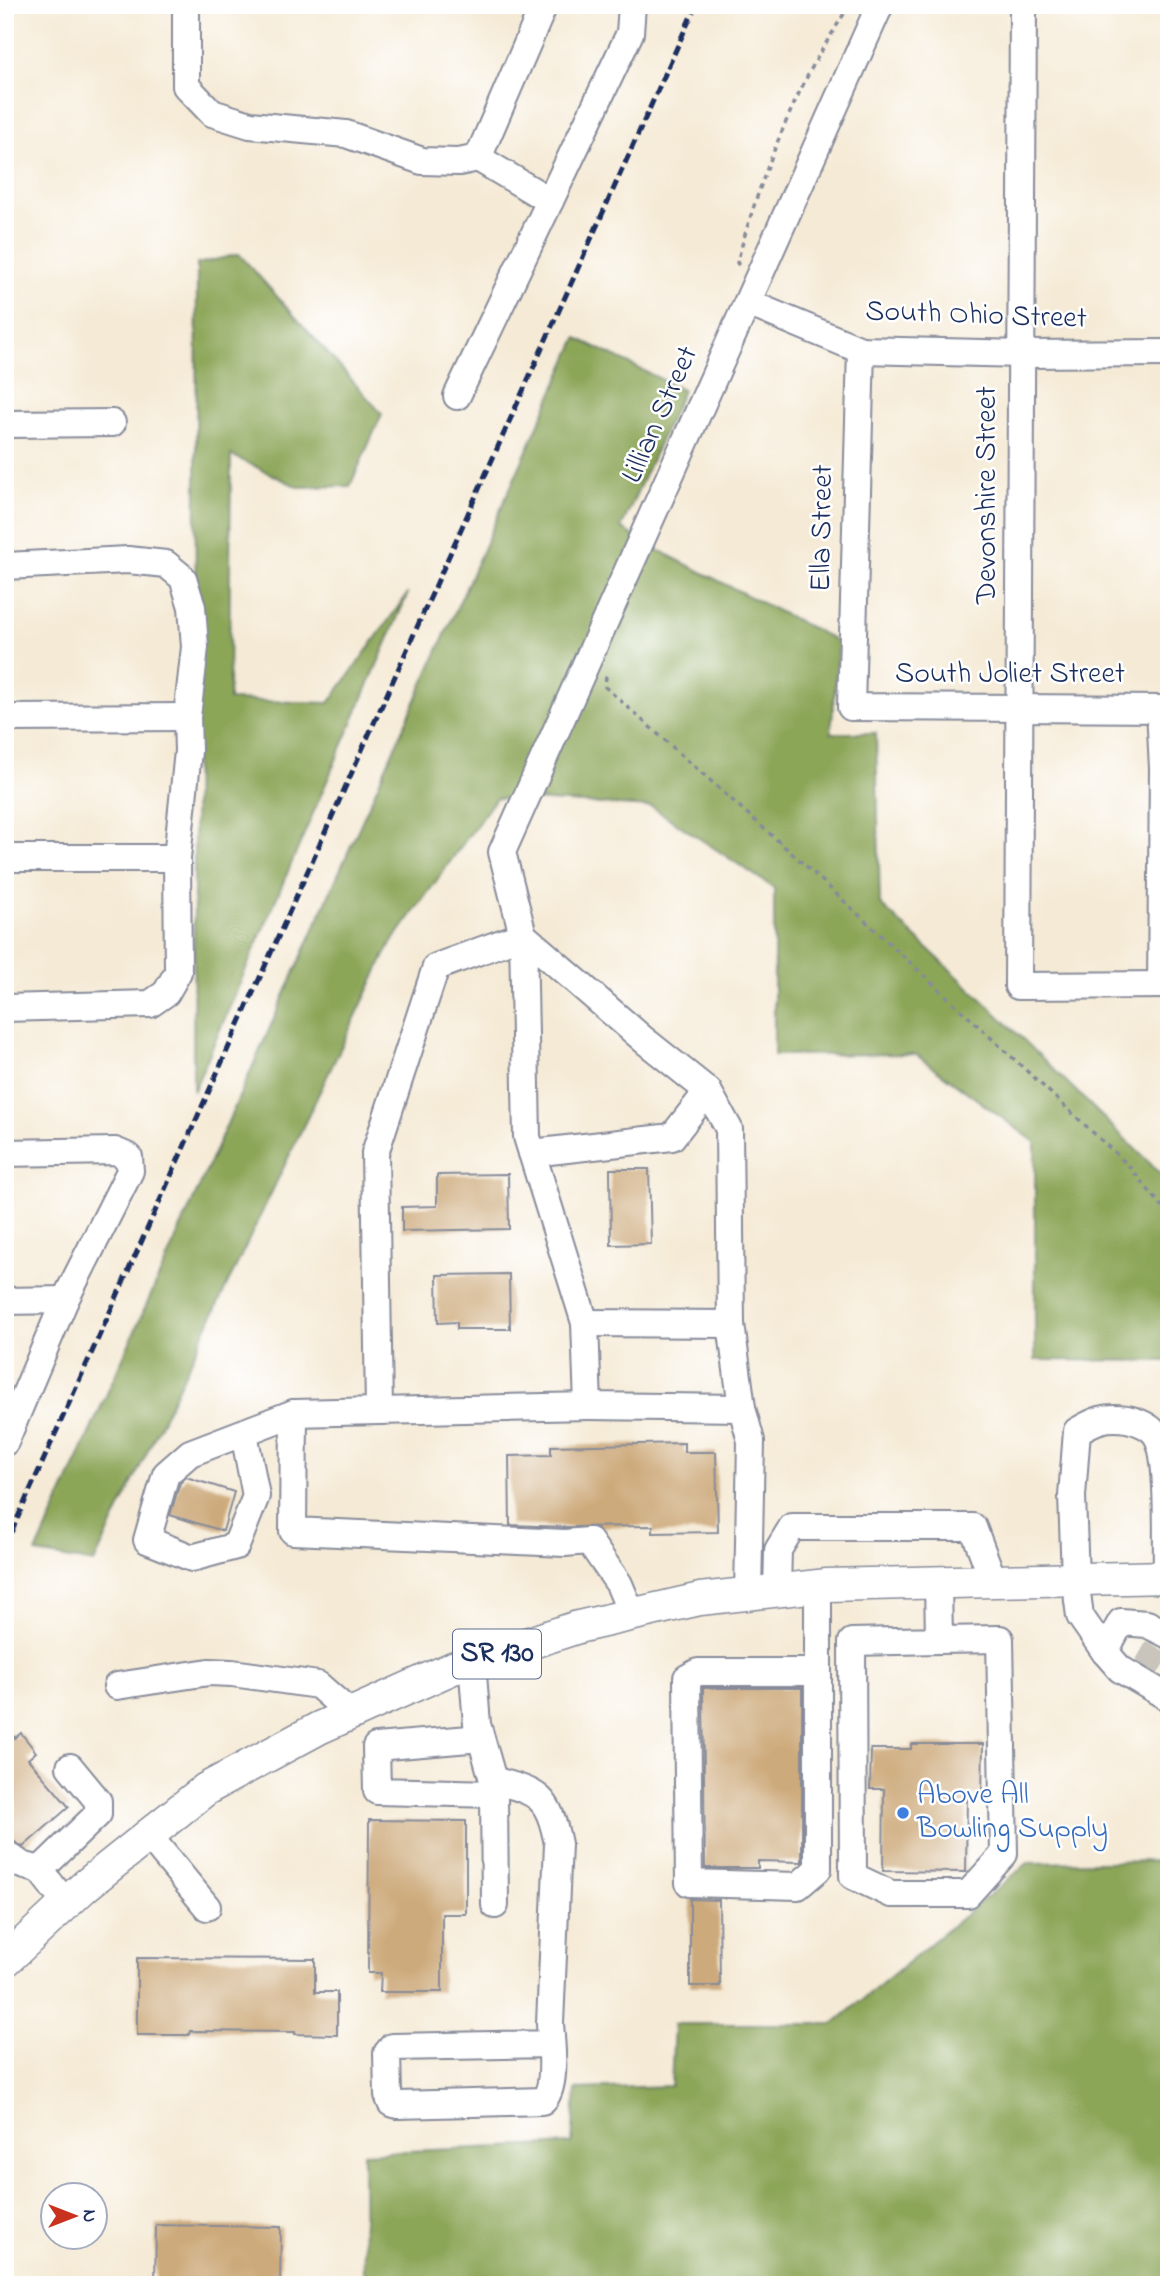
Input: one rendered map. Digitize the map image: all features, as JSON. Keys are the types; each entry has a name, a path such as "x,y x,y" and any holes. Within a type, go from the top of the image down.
{"main road":[{"name":"SR 130","path":"5,1961 66,1904 206,1789 319,1728 351,1714 472,1662 578,1627 700,1599 818,1586 1075,1577 1168,1577"}],"street":[{"path":"186,5 186,86 212,113 250,125 345,134 422,161 459,162 478,158 550,201"},
{"path":"478,158 544,5"},
{"path":"457,396 630,33 632,5"},
{"name":"Lillian Street","path":"523,935 502,852 880,5"},
{"name":"Devonshire Street","path":"1024,5 1018,986 1165,985"},
{"name":"South Ohio Street","path":"748,303 861,351 1169,353"},
{"name":"Ella Street","path":"851,707 861,351"},
{"path":"5,424 112,423"},
{"path":"5,566 128,560 166,564 183,578 192,607 195,647 177,858 178,972 166,993 150,1004 5,1008"},
{"name":"South Joliet Street","path":"851,707 1164,709"},
{"path":"1164,709 1165,985"},
{"path":"5,718 187,717"},
{"path":"5,858 177,858"},
{"path":"523,935 644,1040 708,1091 729,1129 731,1324 742,1408 751,1441 762,1592"},
{"path":"523,935 527,1137 585,1323 588,1406"},
{"path":"379,1411 375,1153 436,967 523,935"},
{"path":"532,1153 673,1137 708,1091"},
{"path":"5,1153 115,1151 129,1157 130,1171 65,1300 5,1442"},
{"path":"5,1301 65,1300"},
{"path":"585,1323 731,1324"},
{"path":"244,1433 256,1496 236,1546 192,1558 147,1540 166,1474 190,1452 294,1413 588,1406 742,1408"},
{"path":"294,1413 293,1531 589,1542 619,1584 632,1615"},
{"path":"1167,1692 1143,1675 1120,1669 1080,1616 1075,1577 1072,1496 1077,1431 1092,1422 1110,1416 1139,1421 1157,1435 1164,1456 1168,1577"},
{"path":"762,1592 778,1550 792,1527 973,1527 993,1580"},
{"path":"938,1582 939,1640"},
{"path":"816,1672 698,1672 687,1678 689,1883 798,1886 818,1869 818,1586"},
{"path":"1105,1652 1121,1622 1147,1624 1165,1638"},
{"path":"1000,1639 1004,1854 968,1894 891,1894 853,1876 852,1642 939,1640 1000,1639"},
{"path":"472,1662 477,1724 493,1787 495,1905"},
{"path":"117,1686 209,1672 232,1672 318,1685 351,1714"},
{"path":"481,1738 376,1748 377,1791 493,1787 527,1789 541,1797 553,1819 558,1844 552,2078 548,2096 542,2101 398,2105 391,2103 388,2095 387,2053 393,2047 551,2044"},
{"path":"40,1870 98,1814 98,1801 70,1767"},
{"path":"148,1835 208,1907"},
{"path":"5,1853 22,1865 40,1870 66,1904"}],"path":[{"path":"742,270 737,263 770,163 808,75 849,5"},
{"path":"606,673 605,687 814,874 1128,1165 1169,1215"}],"green space":[{"path":"239,254 382,414 350,486 298,487 231,455 229,700 329,703 408,593 193,1092 197,264"},
{"path":"577,338 683,390 621,528 662,552 839,642 831,733 876,733 880,904 1169,1182 1169,1361 1035,1360 1035,1142 915,1054 774,1055 774,888 652,807 496,798 390,945 94,1563 36,1553"},
{"path":"1169,1861 1169,2285 364,2285 363,2153 572,2144 576,2089 671,2086 674,2024 833,2024 1028,1863"}],"building":[{"path":"610,1169 649,1169 651,1244 611,1245"},
{"path":"508,1174 509,1229 402,1231 402,1207 437,1206 437,1175"},
{"path":"509,1274 510,1329 457,1329 457,1322 438,1323 437,1275"},
{"path":"684,1443 684,1452 716,1452 718,1532 653,1533 653,1526 510,1525 509,1456 551,1455 551,1446"},
{"path":"186,1477 234,1492 223,1531 170,1515 180,1483"},
{"path":"703,1688 802,1688 802,1862 758,1861 758,1868 705,1868"},
{"path":"5,1727 15,1738 21,1733 36,1752 28,1759 69,1807 23,1847 5,1836"},
{"path":"911,1744 983,1744 982,1795 967,1795 966,1872 883,1871 884,1789 870,1789 871,1749 911,1749"},
{"path":"369,1820 466,1821 466,1914 442,1914 442,1992 380,1992 381,1973 368,1973"},
{"path":"690,1899 719,1900 720,1986 690,1986"},
{"path":"137,1958 315,1959 315,1992 337,1992 337,2035 190,2031 189,2035 137,2035"},
{"path":"156,2225 281,2227 280,2285 155,2285"}],"tunnel":[{"path":"1145,1670 1160,1644"}],"railway":[{"path":"5,1546 696,5"}],"place":[{"name":"Above All Bowling Supply","path":"903,1813"}]}
